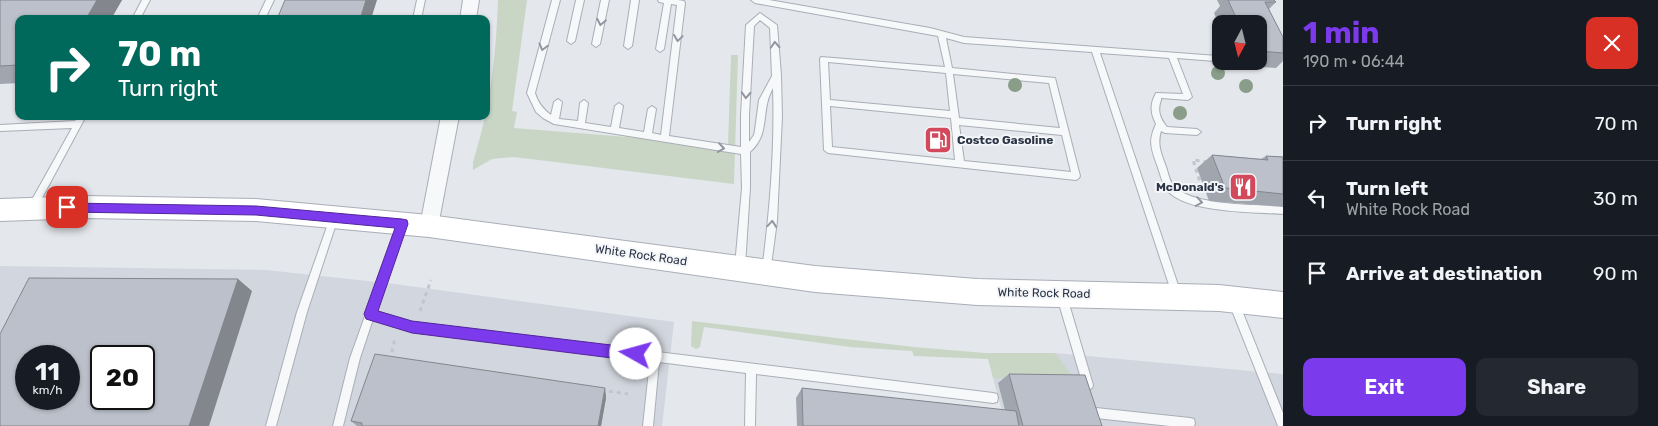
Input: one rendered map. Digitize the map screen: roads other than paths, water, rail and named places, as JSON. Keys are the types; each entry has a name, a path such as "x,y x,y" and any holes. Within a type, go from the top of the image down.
{"main road":[{"name":"White Rock Road","path":"0,210 85,207 256,210 429,226 815,279 977,292 1177,296 1232,299 1283,305"}],"street":[{"path":"469,15 471,0"},
{"path":"429,226 449,120"}],"lane":[{"path":"138,15 146,0"},
{"path":"263,15 270,0"},
{"path":"418,15 421,0"},
{"path":"556,0 531,93 534,103 542,114 554,121 745,151 756,142 760,134 762,103 777,75"},
{"path":"571,41 580,0"},
{"path":"596,44 605,0"},
{"path":"628,46 635,0"},
{"path":"662,0 681,3 680,29 665,139"},
{"path":"660,49 668,0"},
{"path":"767,273 773,221 778,117 777,75 774,27 760,16 758,0 941,34 964,40 1212,58"},
{"path":"740,269 746,188 745,115 750,25 760,16"},
{"path":"941,34 949,70 960,164"},
{"path":"1095,49 1177,296"},
{"path":"1172,55 1188,97 1159,95 1154,108 1160,124 1165,130 1197,132"},
{"path":"824,59 949,70 1052,80 1076,176 828,150 824,59"},
{"path":"554,121 558,102"},
{"path":"580,126 584,103"},
{"path":"827,103 1065,132"},
{"path":"615,130 619,106"},
{"path":"647,136 652,109"},
{"path":"0,128 80,120"},
{"path":"31,209 80,120"},
{"path":"1160,124 1154,137 1154,145 1170,188 1178,195 1198,203 1283,210"},
{"path":"271,426 302,312 334,218"},
{"path":"338,426 355,358 402,224"},
{"path":"1061,294 1100,426"},
{"path":"1232,299 1283,426"},
{"path":"371,314 407,326 993,398"},
{"path":"648,426 655,357"},
{"path":"750,368 750,426"},
{"path":"1094,404 1190,423"}],"place":[{"name":"Costco Gasoline","path":"938,140"},
{"name":"McDonald's","path":"1243,187"}]}
